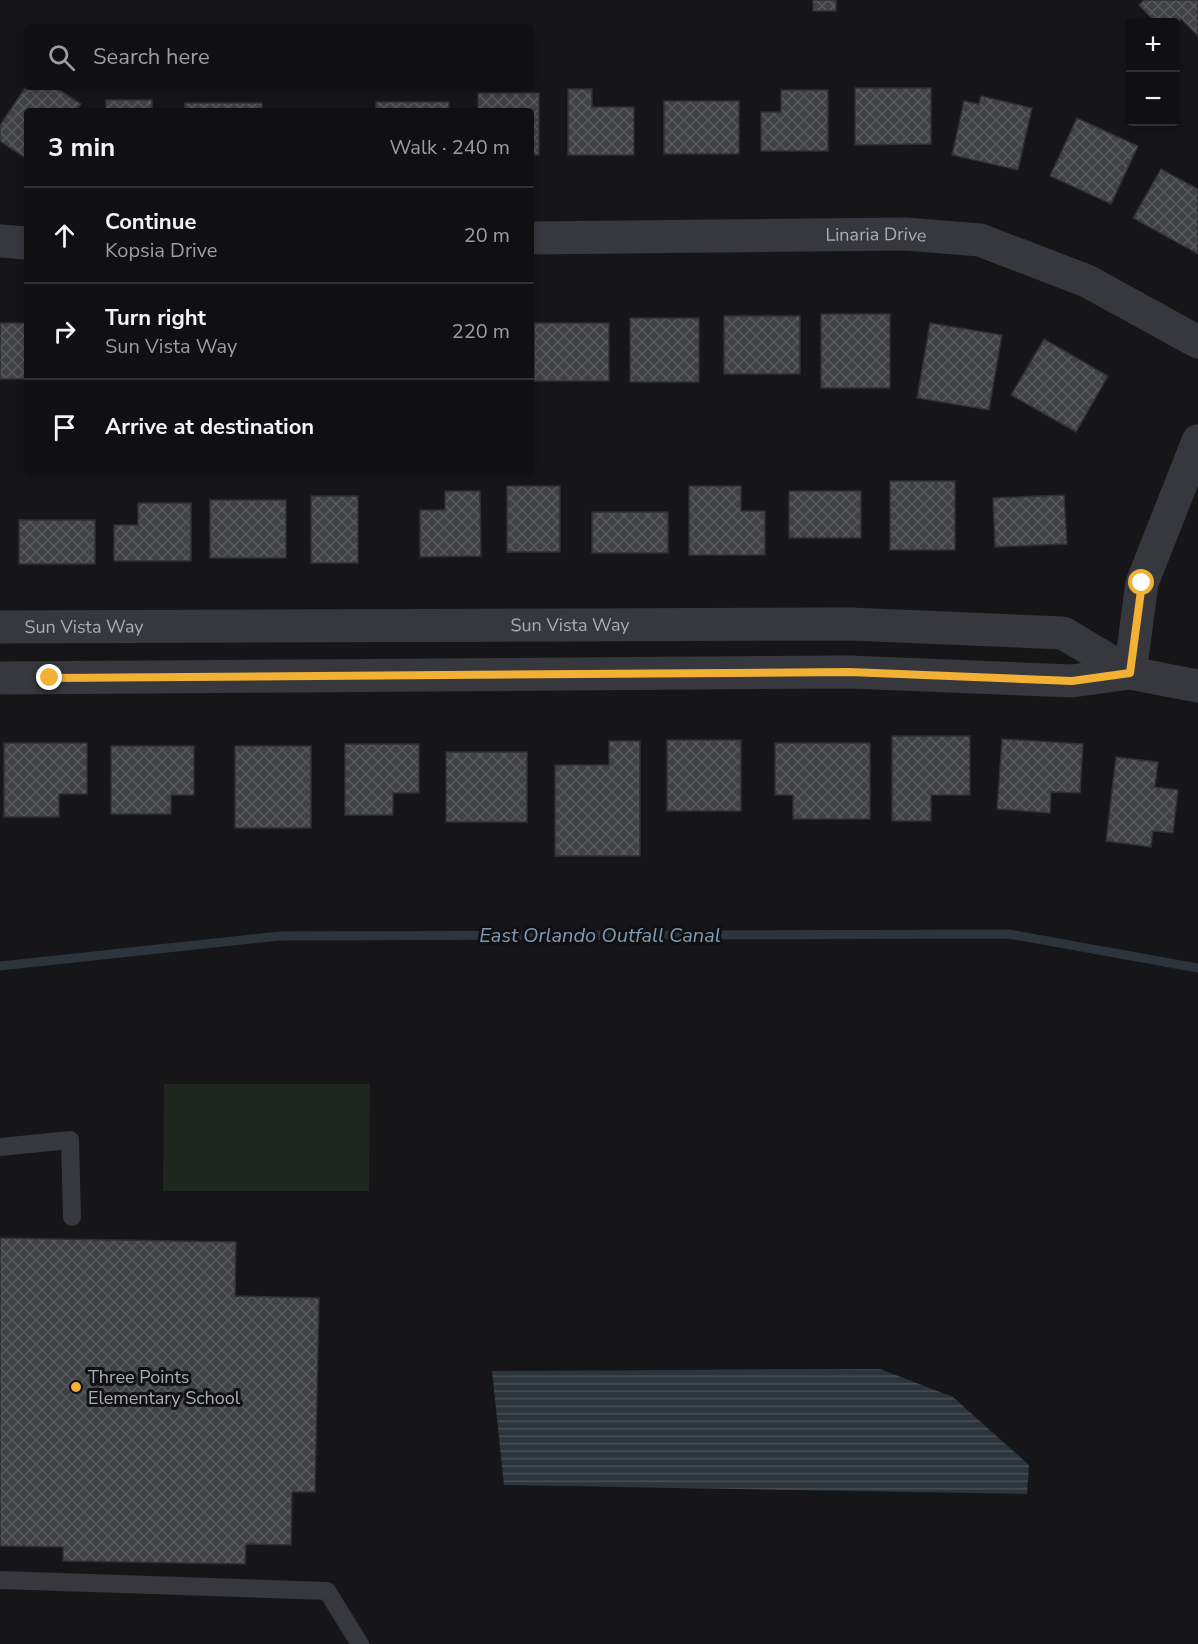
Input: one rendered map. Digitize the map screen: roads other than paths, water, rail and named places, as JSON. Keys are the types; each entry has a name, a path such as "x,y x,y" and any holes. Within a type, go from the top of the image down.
{"street":[{"name":"Linaria Drive","path":"534,238 905,234 980,240 1087,281 1198,342"},
{"path":"0,241 24,243"},
{"path":"1130,673 1142,583 1198,441"},
{"name":"Sun Vista Way","path":"0,627 850,624 1063,633 1130,673"},
{"name":"Sun Vista Way","path":"0,678 849,672 1072,681 1130,673 1198,686"}],"lane":[{"path":"0,1147 70,1140 72,1217"},
{"path":"0,1580 327,1591 360,1644"}],"waterway":[{"name":"East Orlando Outfall Canal","path":"0,966 280,936 1009,934 1198,968"}],"place":[{"name":"Three Points Elementary School","path":"76,1387"}]}
